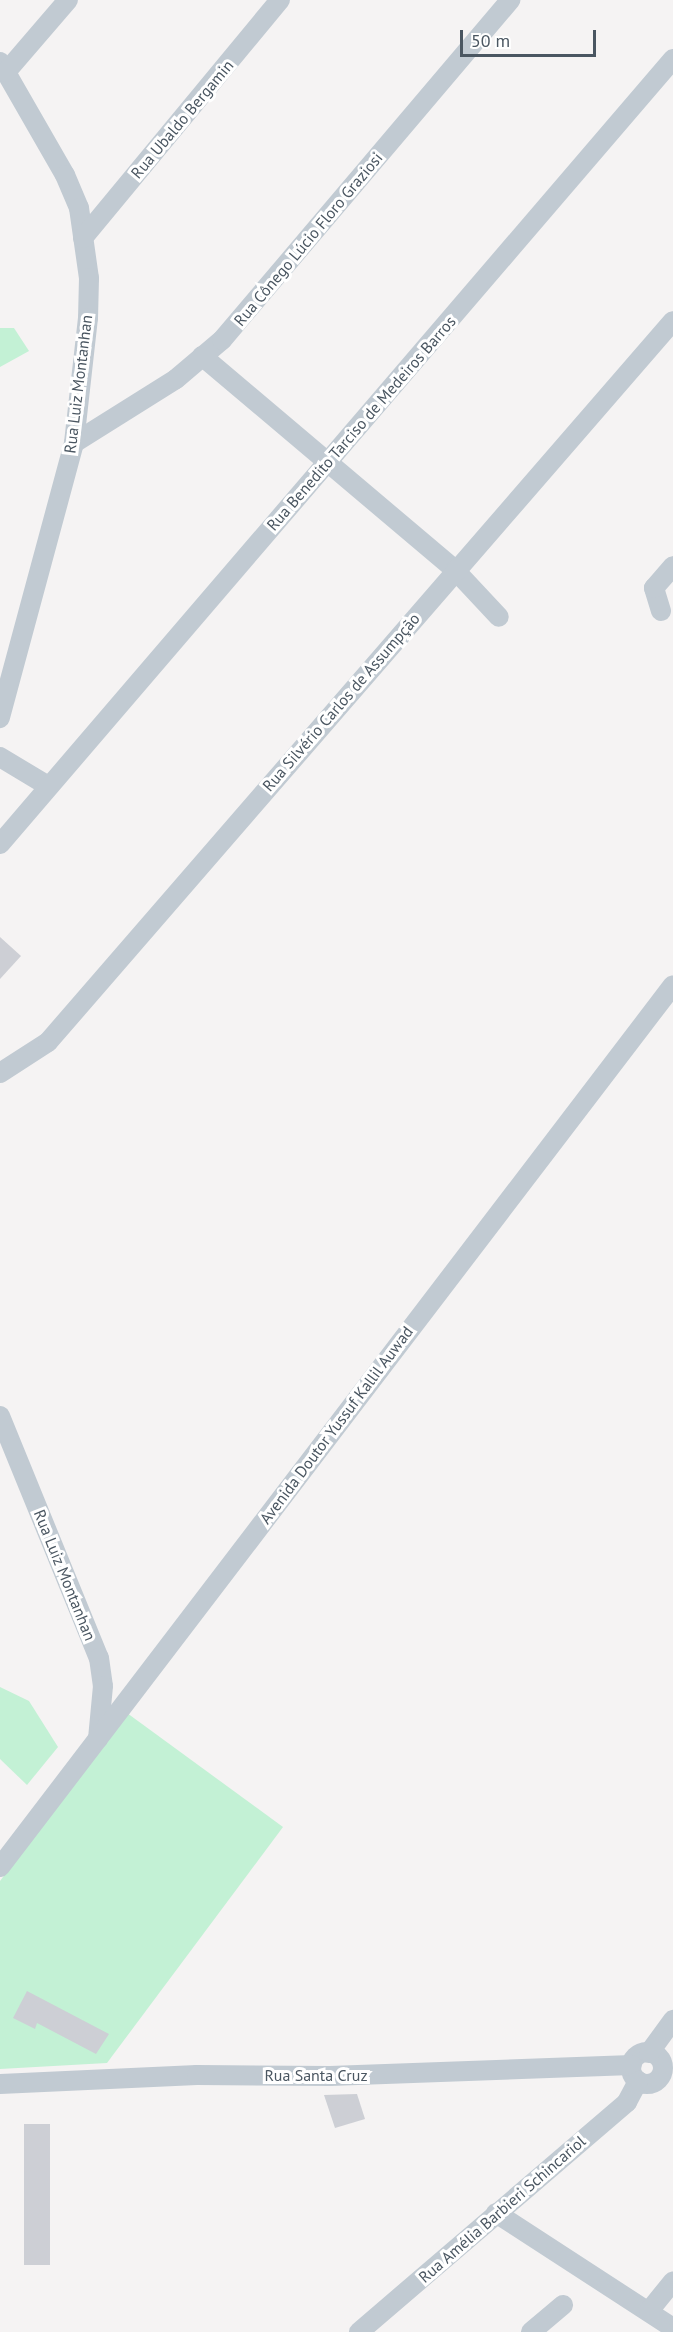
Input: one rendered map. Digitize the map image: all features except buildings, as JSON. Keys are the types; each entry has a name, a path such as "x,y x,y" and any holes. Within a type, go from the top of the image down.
{"street":[{"path":"3,67 68,0"},
{"name":"Rua Ubaldo Bergamin","path":"83,238 280,0"},
{"name":"Rua Cônego Lúcio Floro Graziosi","path":"74,443 176,379 222,340 510,0"},
{"name":"Rua Benedito Tarciso de Medeiros Barros","path":"0,843 673,59"},
{"name":"Rua Luiz Montanhan","path":"0,718 74,443 88,318 89,278 79,208 65,175 3,67"},
{"name":"Rua Silvério Carlos de Assumpção","path":"0,1073 48,1042 673,321"},
{"path":"202,356 330,461 455,570 499,617"},
{"path":"661,611 654,588 673,566"},
{"path":"0,757 48,786"},
{"name":"Avenida Doutor Yussuf Kallil Auwad","path":"0,1867 673,985"},
{"name":"Rua Luiz Montanhan","path":"0,1416 99,1658 103,1686 98,1739"},
{"path":"662,2062 637,2056 635,2073 645,2084 656,2081 662,2073 662,2062 673,2020"},
{"name":"Rua Santa Cruz","path":"0,2084 197,2075 635,2073"},
{"name":"Rua Amélia Barbieri Schincariol","path":"358,2332 627,2102 635,2073"},
{"path":"496,2212 673,2328"},
{"path":"648,2311 673,2281"},
{"path":"531,2332 563,2305"}],"green space":[{"path":"0,328 14,328 29,351 0,367"},
{"path":"0,1687 29,1701 58,1747 27,1785 0,1759"},
{"path":"127,1713 283,1827 107,2063 0,2069 0,1881"}]}
